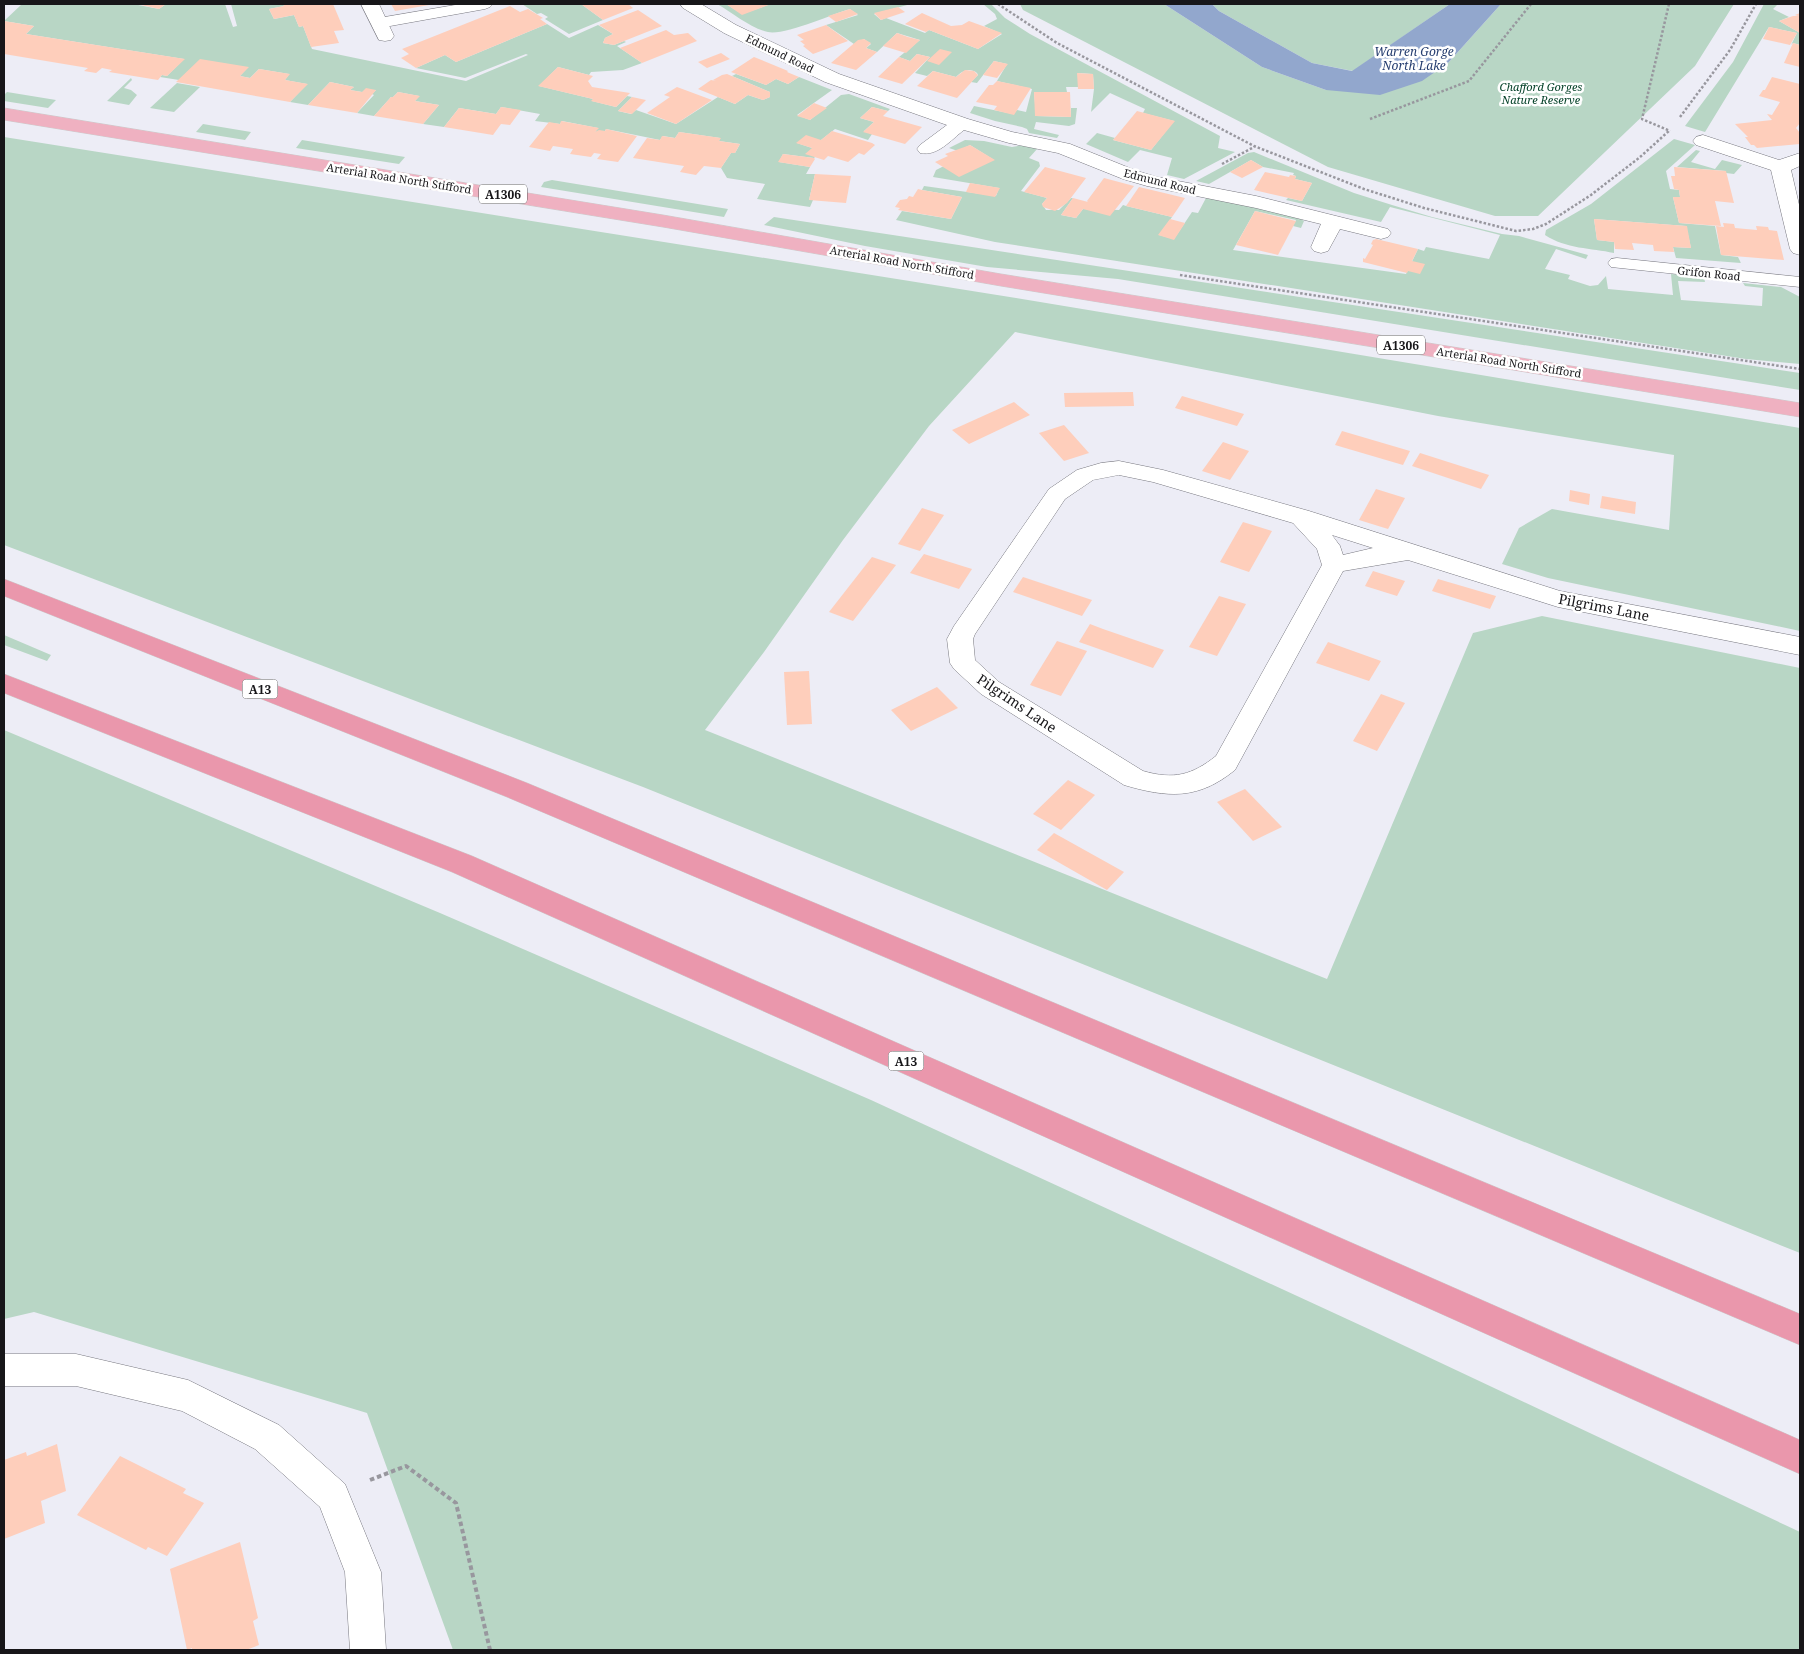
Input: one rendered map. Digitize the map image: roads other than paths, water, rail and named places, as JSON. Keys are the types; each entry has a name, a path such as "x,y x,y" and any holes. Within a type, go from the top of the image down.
{"highway":[{"name":"A13","path":"4,587 517,790 1800,1330"},
{"name":"A13","path":"4,682 462,864 1800,1458"}],"main road":[{"name":"Arterial Road North Stifford","path":"4,114 663,220 1001,280 1800,410"}],"street":[{"path":"370,4 382,29"},
{"name":"Edmund Road","path":"689,4 730,29 832,78 961,123 1009,137 1063,148 1130,175 1154,182 1256,202 1381,233"},
{"path":"927,149 961,123"},
{"path":"1703,142 1780,167 1800,159"},
{"path":"1780,167 1800,249"},
{"path":"1321,247 1333,222"},
{"name":"Pilgrims Lane","path":"1412,552 1370,557 1334,565 1226,763 1209,775 1190,784 1169,786 1153,784 1124,773 990,688 963,663 960,639 962,632 1057,494 1085,475 1111,468 1127,469 1301,517 1412,552 1558,599 1800,646"},
{"path":"1301,517 1328,546 1334,565"},
{"path":"4,1370 76,1370 188,1396 267,1437 333,1496 363,1572 368,1650"}],"lane":[{"path":"382,29 485,4"},
{"name":"Grifon Road","path":"1617,264 1800,282"}],"water":[{"name":"Warren Gorge North Lake","path":"1164,4 1212,4 1219,11 1312,63 1352,71 1450,4 1501,4 1448,63 1422,81 1380,95 1326,90 1262,67"}],"park label":[{"name":"Chafford Gorges Nature Reserve","path":"1541,92"}]}
